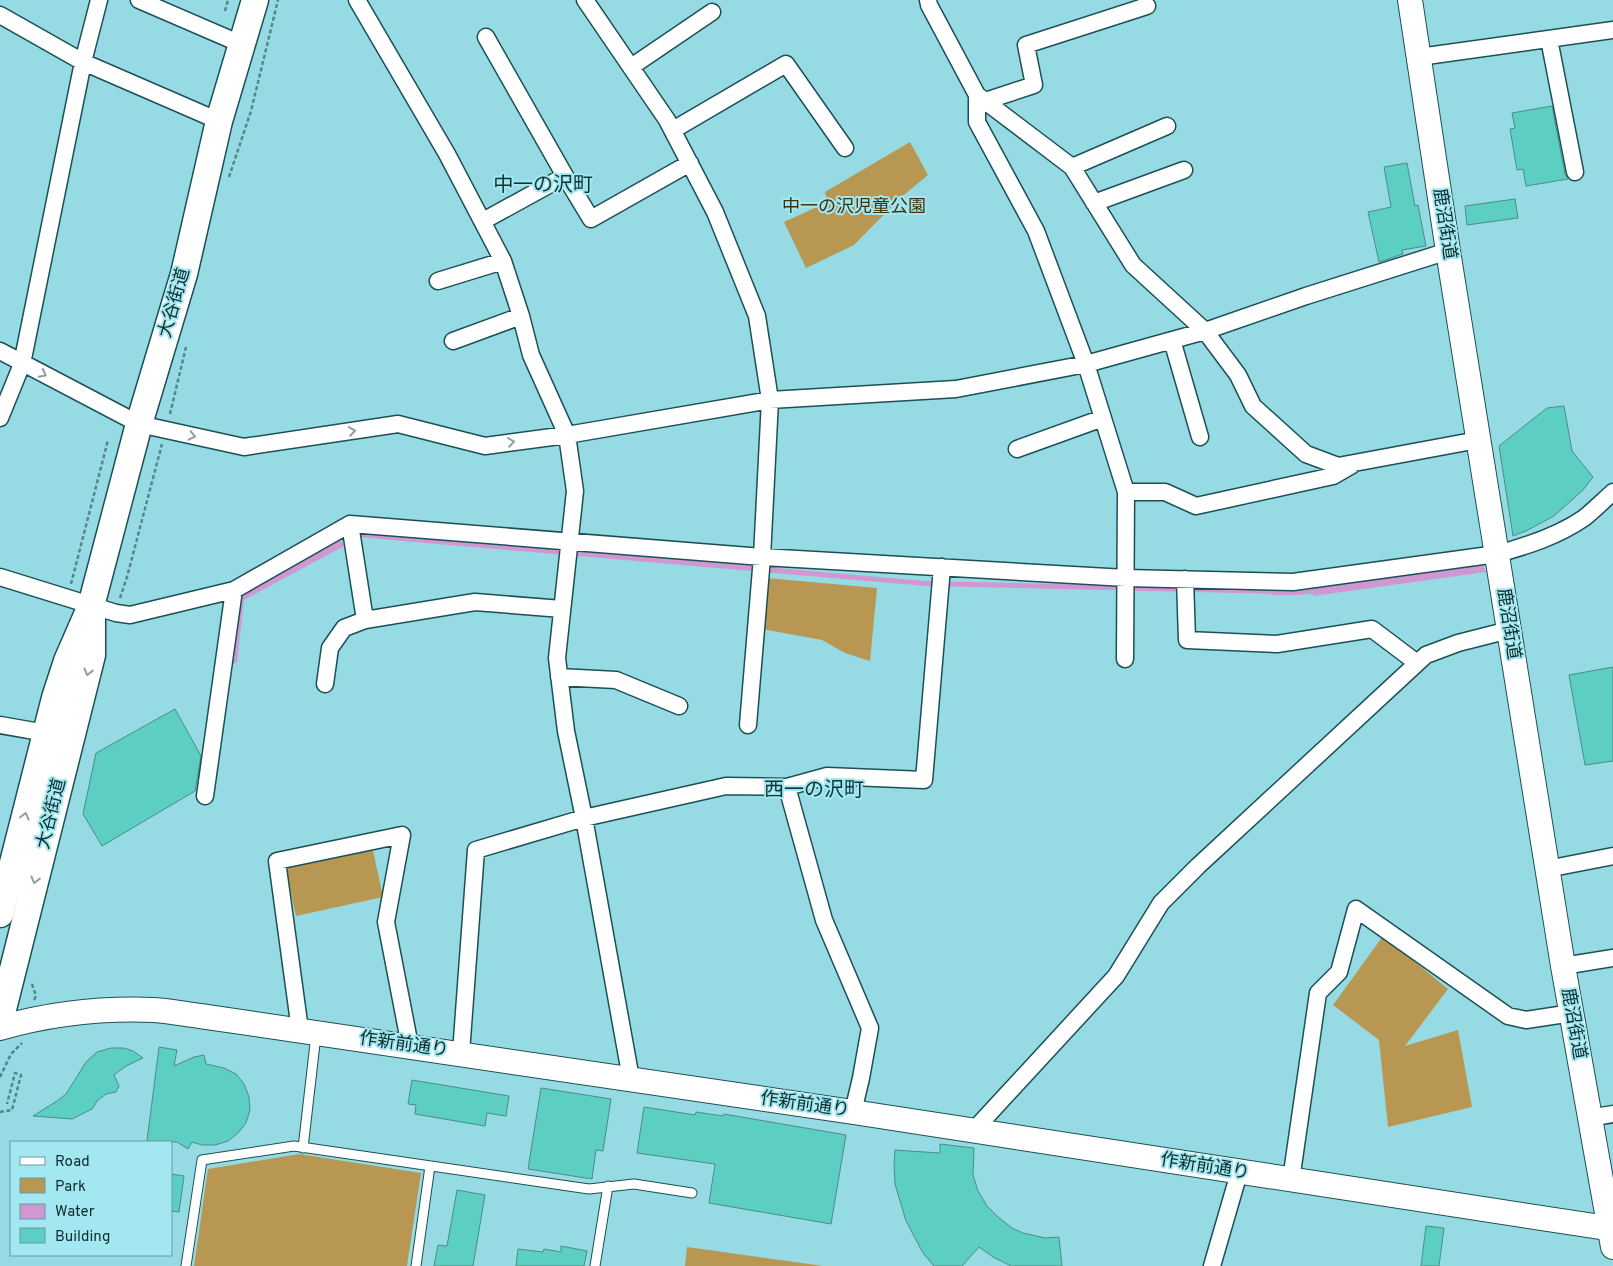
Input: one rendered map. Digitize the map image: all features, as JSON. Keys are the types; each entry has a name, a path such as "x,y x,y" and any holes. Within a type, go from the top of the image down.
{"main road":[{"name":"大谷街道","path":"0,914 4,877 67,661 92,606 139,424 184,274 219,121 255,0"},
{"name":"大谷街道","path":"0,1020 92,655 92,606"}],"street":[{"path":"0,418 22,364 83,62 99,0"},
{"path":"139,0 159,4 241,44"},
{"path":"358,0 447,154 503,261 521,316 531,355 567,435 575,492 568,541 557,658 566,731 584,818 631,1080"},
{"path":"585,0 673,130 715,212 758,316 770,400 762,557 748,725"},
{"path":"928,0 981,98 1072,167 1133,265 1205,331 1238,375 1253,406 1306,454 1338,466 1478,440"},
{"name":"鹿沼街道","path":"1410,0 1448,251 1547,869 1612,1235"},
{"path":"981,98 1034,85 1026,45 1148,6"},
{"path":"631,67 712,12"},
{"path":"0,15 83,62 219,121"},
{"path":"1419,57 1613,30"},
{"path":"486,37 591,219 690,163"},
{"path":"1549,39 1575,172"},
{"path":"673,130 786,64 845,148"},
{"path":"981,98 977,122 1036,231 1086,364 1126,492 1125,659"},
{"path":"1072,167 1167,126"},
{"path":"1094,202 1184,170"},
{"path":"483,221 565,176"},
{"path":"0,351 139,424 244,447 398,424 485,446 567,435 770,400 956,389 1086,364 1205,331 1306,296 1448,251"},
{"path":"438,281 503,261"},
{"path":"453,341 521,316"},
{"path":"1172,340 1200,437"},
{"path":"1017,449 1103,418"},
{"path":"1126,492 1165,492 1196,506 1333,476 1356,463"},
{"path":"0,578 116,613 130,615 234,590 350,524 762,557 1126,578 1293,582 1498,554 1529,545 1563,530 1583,519 1613,492"},
{"path":"350,524 365,620"},
{"path":"461,1053 476,850 584,818 726,786 787,787 827,776 924,780 942,567"},
{"path":"1185,579 1187,640 1277,644 1372,629 1417,663"},
{"path":"206,796 234,590"},
{"path":"325,684 330,648 344,628 365,620 475,602 562,609"},
{"path":"974,1130 1116,976 1161,903 1198,866 1426,655 1458,643 1509,630"},
{"path":"559,677 616,680 679,706"},
{"path":"0,725 46,733"},
{"path":"787,787 824,920 870,1028 853,1112"},
{"path":"308,1031 277,860 402,835 386,922 410,1046"},
{"path":"1547,869 1613,856"},
{"path":"1291,1180 1318,993 1339,972 1356,909 1508,1016 1526,1020 1572,1013"},
{"path":"1563,966 1613,958"},
{"name":"作新前通り","path":"0,1028 32,1020 78,1013 154,1010 461,1053 974,1130 1291,1180 1612,1235"},
{"path":"1590,1118 1613,1114"},
{"path":"1212,1266 1239,1172"}],"lane":[{"path":"304,1148 308,1031"},
{"path":"186,1266 202,1160 294,1146 589,1189 634,1184 692,1193"},
{"path":"416,1266 430,1166"},
{"path":"595,1266 608,1186"}],"path":[{"path":"225,11 228,0"},
{"path":"229,178 251,111 278,0"},
{"path":"173,402 186,344"},
{"path":"76,564 108,440"},
{"path":"116,613 159,456"},
{"path":"0,1077 11,1054 23,1042"},
{"path":"0,1112 12,1110 22,1075 15,1073 7,1104"}],"green space":[{"name":"中一の沢児童公園","path":"910,142 928,175 899,199 854,245 806,268 784,222 828,202 825,192"},
{"path":"767,578 877,588 870,661 845,653 822,640 762,629"},
{"path":"372,846 383,897 296,916 285,865"},
{"path":"1383,936 1448,989 1405,1046 1458,1030 1472,1107 1388,1127 1379,1040 1333,1005"},
{"path":"299,1154 421,1173 407,1266 194,1266 208,1169"},
{"path":"687,1247 823,1266 685,1266"}],"water":[{"path":"356,531 925,581 1277,589 1278,594 926,586 357,537"},
{"path":"341,540 344,546 244,600 237,662 228,667 239,596"},
{"path":"1482,563 1486,572 1313,596 1312,586"}],"building":[{"path":"1552,106 1565,174 1568,179 1526,186 1523,169 1517,170 1510,129 1515,128 1512,113"},
{"path":"1407,163 1415,206 1418,205 1426,246 1402,250 1403,254 1379,262 1368,212 1391,207 1384,167"},
{"path":"1515,199 1518,218 1467,225 1465,206"},
{"path":"1564,406 1572,451 1593,477 1583,490 1554,516 1513,536 1499,446 1547,408"},
{"path":"1613,667 1613,761 1585,765 1569,675"},
{"path":"175,709 201,756 195,791 102,846 83,814 96,753"},
{"path":"159,1047 177,1050 174,1066 194,1057 204,1055 206,1064 224,1068 236,1074 244,1084 249,1097 250,1110 246,1123 228,1141 215,1145 202,1145 192,1142 188,1149 172,1141 147,1141"},
{"path":"111,1048 124,1048 133,1051 143,1058 126,1066 114,1075 119,1086 116,1092 106,1094 98,1100 92,1109 72,1119 33,1116 66,1094 86,1062 97,1052"},
{"path":"412,1080 509,1096 506,1116 487,1113 485,1126 415,1114 416,1105 408,1104"},
{"path":"541,1088 611,1099 603,1151 596,1150 592,1179 528,1169"},
{"path":"644,1107 695,1115 696,1112 723,1116 724,1114 846,1135 831,1224 709,1203 715,1164 637,1153"},
{"path":"940,1144 974,1148 973,1175 978,1191 987,1206 1012,1228 1023,1233 1045,1238 1059,1237 1062,1266 1011,1266 979,1247 962,1266 934,1266 923,1253 906,1221 895,1184 894,1166 895,1150 940,1153"},
{"path":"172,1174 184,1176 179,1212 172,1211"},
{"path":"457,1190 485,1195 473,1266 434,1266 438,1245 447,1246"},
{"path":"1426,1226 1444,1228 1439,1266 1421,1266"},
{"path":"561,1246 587,1251 584,1266 516,1266 518,1249 543,1252 544,1249 561,1252"}],"waterway":[{"path":"1273,593 1317,591"}],"district":[{"name":"中一の沢町","path":"543,186"},
{"name":"西一の沢町","path":"814,791"}]}
